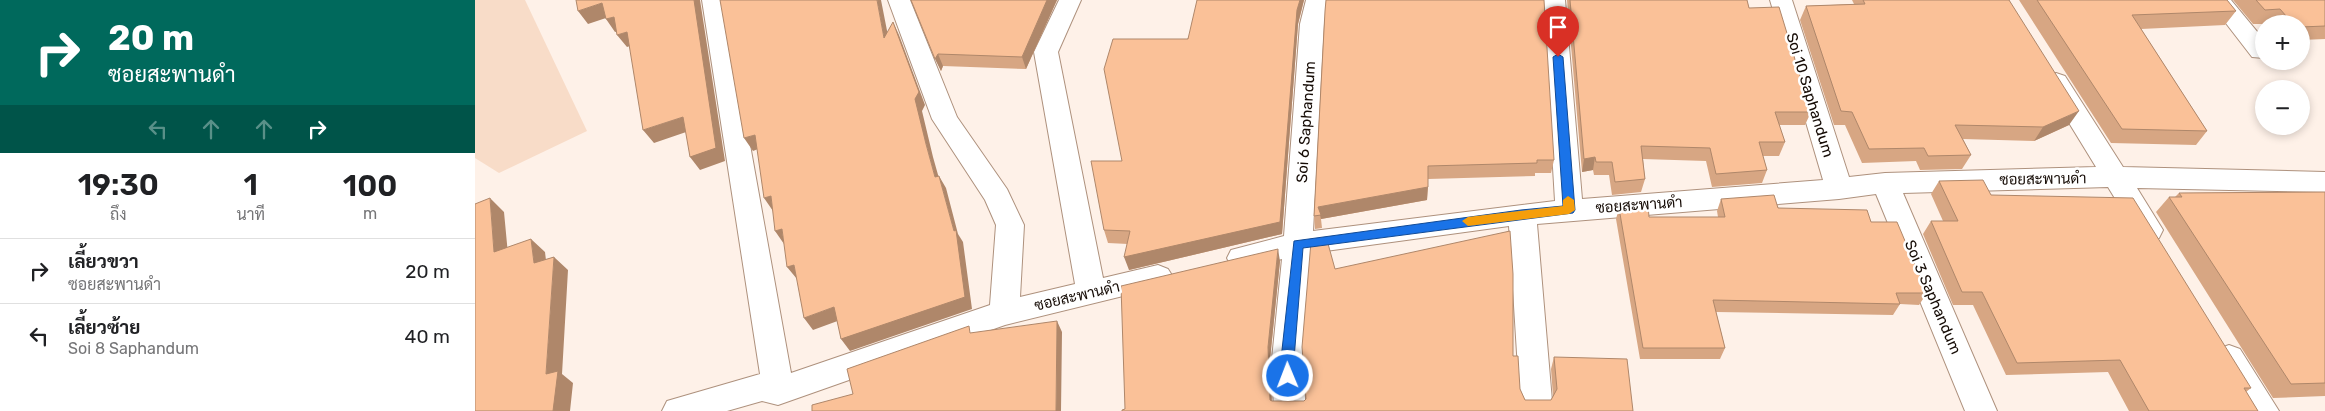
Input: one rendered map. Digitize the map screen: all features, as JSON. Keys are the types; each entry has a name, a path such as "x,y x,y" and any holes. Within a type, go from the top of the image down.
{"street":[{"path":"713,0 769,396"},
{"path":"899,0 945,120 997,196 1010,225 1004,313"},
{"path":"1070,0 1046,52 1091,293"},
{"name":"Soi 6 Saphandum","path":"1290,411 1287,359 1298,244 1312,24 1317,0"},
{"path":"1554,0 1569,210"},
{"name":"Soi 10 Saphandum","path":"1781,0 1839,189"},
{"path":"2219,0 2255,45"},
{"path":"2042,59 2163,252"},
{"name":"ซอยสะพานดำ","path":"1213,264 1298,244 1521,214 1839,189 1885,183 2115,177 2325,182"},
{"name":"Soi 3 Saphandum","path":"1885,183 1981,411"},
{"path":"1521,214 1535,401"},
{"name":"ซอยสะพานดำ","path":"678,411 769,396 1004,313 1185,271"},
{"path":"2215,336 2263,411"}],"shaded area":[{"path":"475,0 525,0 587,131 499,173 475,158"}],"building":[{"path":"576,0 694,0 716,148 690,157 683,117 643,130 627,32 617,35 614,17 606,19 602,3 578,11"},
{"path":"720,0 877,0 884,38 893,22 919,92 915,99 926,144 935,177 939,176 954,231 956,230 965,297 841,339 834,307 804,318 794,265 787,267 782,229 775,231 771,196 764,198 755,135 744,138"},
{"path":"911,0 1047,0 1022,57 938,54 935,59"},
{"path":"1197,0 1300,0 1297,10 1280,222 1124,257 1130,231 1104,230 1091,161 1122,161 1104,69 1113,39 1188,39"},
{"path":"1326,0 1544,0 1554,160 1537,160 1537,163 1428,166 1428,187 1318,207 1321,215 1314,216"},
{"path":"1570,0 1747,0 1749,8 1779,7 1811,112 1775,112 1785,142 1759,142 1767,170 1716,174 1710,148 1641,146 1645,179 1615,182 1612,162 1596,162 1595,157 1584,159"},
{"path":"1863,0 2009,0 2079,111 2043,127 1955,125 1971,155 1928,156 1924,148 1869,149 1852,112 1841,111 1806,6 1865,4"},
{"path":"2037,0 2227,0 2236,11 2132,15 2207,131 2122,129"},
{"path":"2256,0 2325,0 2325,26 2310,27 2310,15 2285,15 2280,9 2265,10"},
{"path":"1983,180 1991,195 2133,198 2251,388 2244,388 2258,411 2149,411 2120,360 2017,363 1982,292 1962,292 1931,221 1958,221 1939,181"},
{"path":"2325,192 2325,383 2291,384 2169,197 2182,197 2179,193"},
{"path":"1774,195 1778,208 1867,210 1871,222 1897,222 1927,293 1896,293 1900,304 1713,300 1725,348 1643,348 1619,208 1648,205 1649,217 1725,217 1721,199"},
{"path":"490,198 494,252 531,239 534,263 554,257 546,374 558,371 553,411 475,411 475,204"},
{"path":"1510,231 1513,274 1513,356 1518,356 1520,389 1525,400 1551,400 1557,389 1554,357 1627,359 1633,411 1122,411 1125,409 1121,286 1278,249 1268,347 1270,400 1304,401 1306,399 1302,347 1311,242 1327,240 1335,269"},
{"path":"1057,321 1056,411 812,411 812,405 853,394 847,369 969,326 970,333"}],"slow traffic":[{"path":"1468,221 1569,210 1568,200"}],"route":[{"path":"1288,376 1287,359 1298,244 1521,214 1569,210 1558,57"}]}
